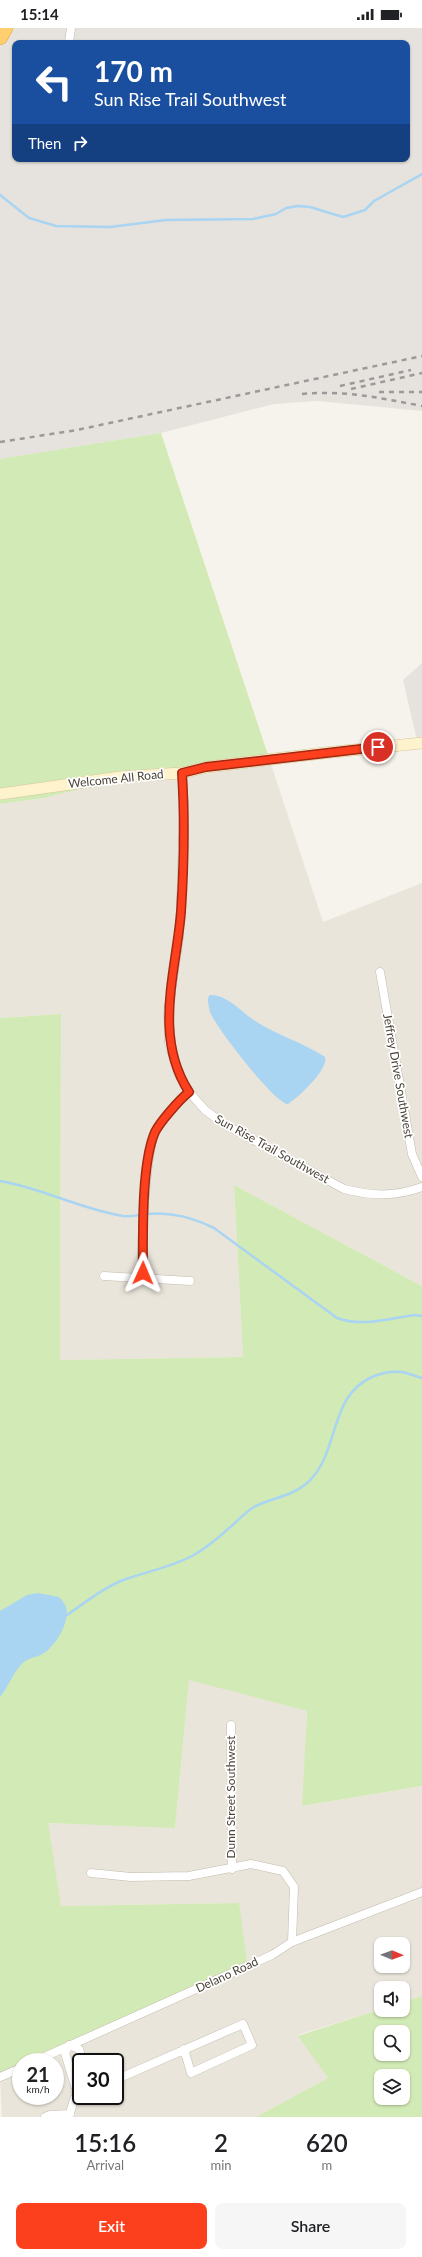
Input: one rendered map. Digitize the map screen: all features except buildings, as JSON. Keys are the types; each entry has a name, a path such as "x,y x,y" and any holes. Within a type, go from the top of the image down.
{"highway":[{"path":"0,37 1,28"},
{"path":"0,37 5,28"}],"street":[{"path":"70,40 72,28"},
{"name":"Welcome All Road","path":"0,794 120,777 182,773 206,767 422,743"},
{"name":"Sun Rise Trail Southwest","path":"182,773 184,804 182,899 179,938 168,1013 168,1033 172,1056 182,1082 205,1110 224,1124 344,1188 365,1194 386,1196 407,1192 422,1187"},
{"name":"Jeffrey Drive Southwest","path":"380,972 412,1154 422,1177"},
{"path":"144,1277 143,1252 146,1184 150,1150 156,1132 189,1092"},
{"path":"104,1276 144,1277 190,1281"},
{"name":"Dunn Street Southwest","path":"231,1725 232,1869"},
{"path":"91,1873 131,1877 189,1876 232,1869 251,1864 283,1871 294,1887 292,1942"},
{"name":"Delano Road","path":"53,2053 272,1955 292,1942 422,1892"},
{"path":"124,2076 184,2049 243,2024 252,2045 191,2073 184,2049"},
{"path":"72,2076 65,2053 70,2045 79,2049 80,2053"},
{"path":"0,2077 12,2072"},
{"path":"45,2117 50,2115 70,2116 73,2105"}],"shaded area":[{"path":"0,28 422,28 422,411 317,401 274,404 161,433 0,459"},
{"path":"422,663 422,748 419,749 403,680"},
{"path":"269,758 323,922 422,883 422,1286 234,1185 243,1357 60,1360 61,1014 0,1018 0,804 44,798 101,784"},
{"path":"189,1679 307,1711 303,1806 422,1786 422,1996 410,2000 410,1981 374,1981 374,2011 298,2035 328,2078 256,2117 2,2117 0,2076 12,2071 12,2105 64,2105 64,2053 43,2053 239,1903 61,1906 47,1823 175,1827"}],"green space":[{"path":"161,433 269,758 101,784 44,798 0,804 0,459"},
{"path":"61,1014 60,1360 243,1357 234,1185 422,1286 422,1786 302,1806 307,1711 189,1680 175,1828 48,1823 61,1906 239,1903 247,1962 50,2053 12,2053 12,2071 0,2076 0,1018"},
{"path":"422,1996 422,2117 256,2117 328,2078 298,2036 374,2011 374,2017 410,2017 410,2000"}],"water":[{"path":"210,995 222,997 228,1000 261,1025 325,1057 325,1062 318,1076 299,1096 288,1104 281,1101 259,1079 222,1032 210,1012 208,1000"},
{"path":"38,1593 59,1597 66,1607 67,1613 64,1626 61,1633 49,1649 41,1655 26,1661 20,1666 0,1697 0,1611 27,1595"}],"waterway":[{"path":"0,195 29,218 56,226 110,227 166,220 253,219 276,214 286,208 298,206 310,207 343,217 365,210 374,201 422,174"},
{"path":"0,1181 31,1188 107,1213 123,1216 165,1214 181,1216 206,1224 214,1228 337,1318 346,1321 365,1322 414,1315 422,1316"},
{"path":"67,1615 95,1595 118,1582 168,1566 192,1556 211,1544 254,1507 294,1492 306,1484 317,1472 325,1457 341,1412 348,1398 358,1386 372,1377 390,1372 402,1372 422,1378"}],"railway":[{"path":"0,442 77,430 422,356"},
{"path":"340,386 411,370"},
{"path":"351,389 422,373"},
{"path":"379,392 422,392"},
{"path":"302,394 348,394 422,406"}],"route":[{"path":"143,1273 147,1170 150,1150 156,1132 162,1122 185,1094 189,1092 182,1082 172,1056 168,1033 170,992 179,938 182,899 184,804 182,773 206,767 378,747"}]}
